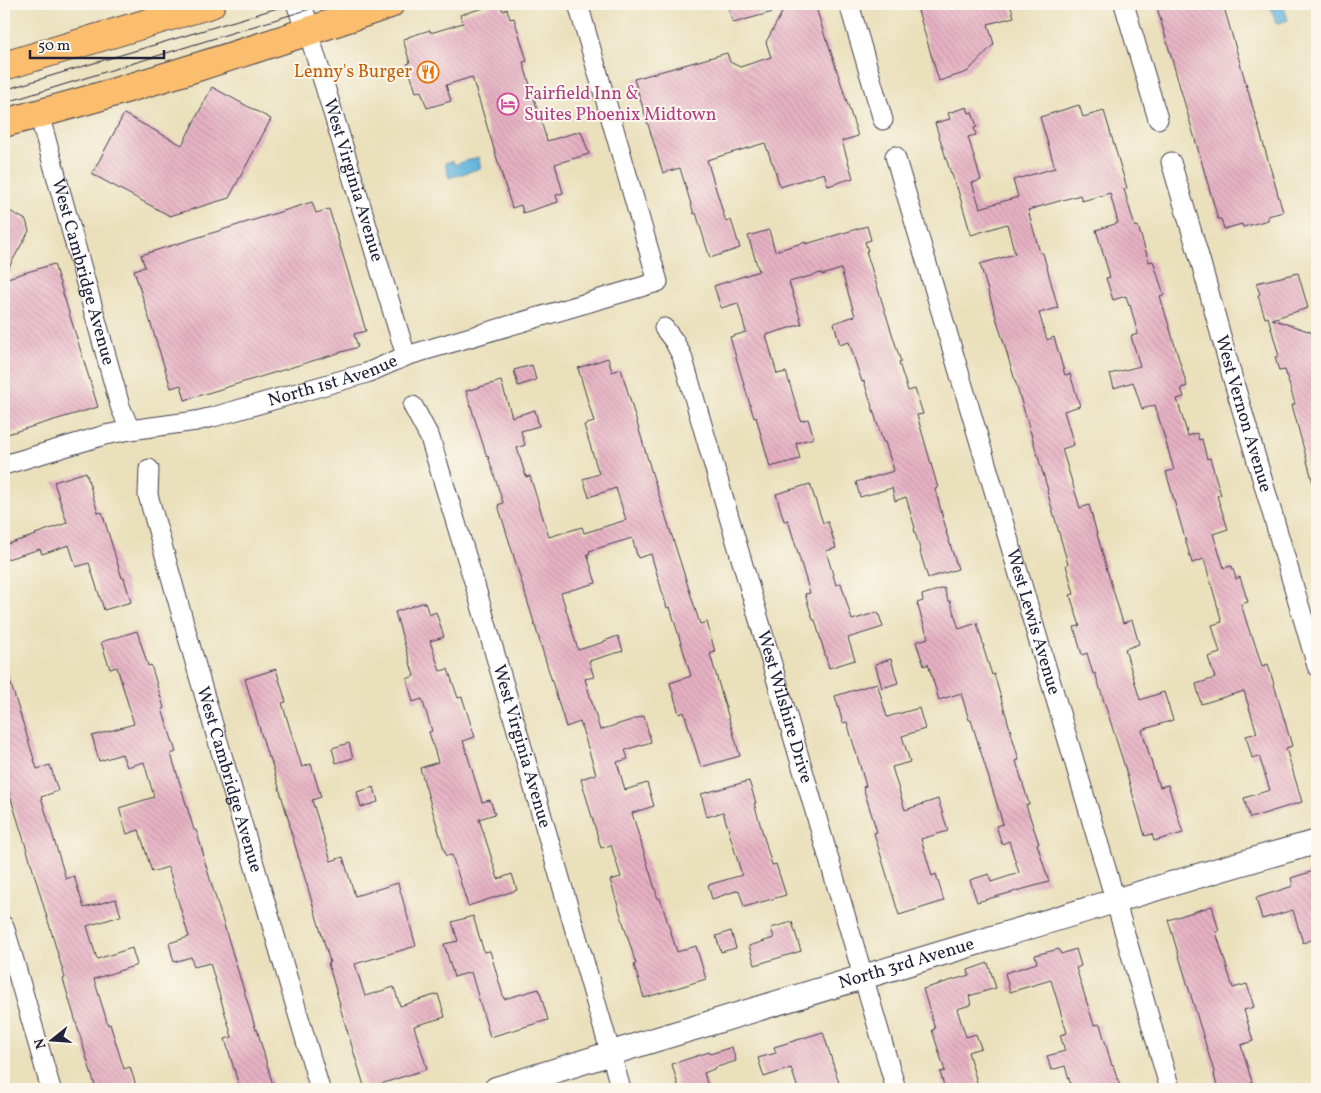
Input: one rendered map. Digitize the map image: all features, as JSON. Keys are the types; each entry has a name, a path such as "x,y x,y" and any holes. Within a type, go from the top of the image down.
{"main road":[{"path":"4,66 211,4"},
{"path":"4,123 180,72 390,4"}],"street":[{"name":"North 1st Avenue","path":"4,465 130,430 196,422 367,373 406,356 658,282 578,4"},
{"path":"848,4 883,120"},
{"path":"1124,4 1158,119"},
{"name":"West Virginia Avenue","path":"300,5 406,356"},
{"name":"West Cambridge Avenue","path":"39,114 120,406 130,430"},
{"name":"West Lewis Avenue","path":"895,156 1170,1089"},
{"name":"West Vernon Avenue","path":"1171,162 1317,666"},
{"name":"West Wilshire Drive","path":"664,328 674,340 682,356 896,1089"},
{"name":"West Virginia Avenue","path":"413,406 430,438 475,585 621,1089"},
{"name":"West Cambridge Avenue","path":"149,469 148,495 320,1089"},
{"name":"North 3rd Avenue","path":"496,1089 1115,900 1317,842"},
{"path":"4,926 51,1089"}],"water":[{"path":"1270,4 1283,4 1288,20 1276,24"},
{"path":"478,157 481,168 449,178 445,163 453,161 454,165"}],"building":[{"name":"Fairfield Inn & Suites Phoenix Midtown","path":"500,4 503,11 507,9 510,19 514,18 527,61 523,62 547,141 581,131 589,154 555,164 563,193 556,195 558,202 523,213 521,205 512,208 472,77 446,85 451,101 427,108 421,91 416,92 407,64 410,63 403,39 430,30 430,32 434,32 463,23 460,15"},
{"path":"727,4 815,4 858,136 842,141 853,178 828,186 824,173 780,187 765,143 707,160 726,222 731,220 740,248 710,258 680,168 663,173 634,79 727,53 730,62 740,67 771,57 766,42 784,9 733,23"},
{"path":"916,4 1010,4 1014,17 988,24 994,44 967,72 939,81"},
{"path":"1156,4 1223,4 1283,212 1268,216 1268,220 1243,227 1242,224 1224,229 1221,219 1218,219"},
{"path":"212,87 271,119 229,198 170,216 92,174 124,114 182,145"},
{"path":"1079,105 1083,117 1104,111 1127,188 1124,189 1135,227 1138,226 1149,262 1153,261 1164,295 1160,296 1187,386 1181,388 1184,397 1177,399 1188,436 1197,433 1199,440 1202,439 1207,459 1210,458 1221,495 1217,496 1228,529 1213,534 1224,568 1232,566 1236,579 1240,577 1248,602 1241,604 1262,666 1268,664 1292,746 1286,748 1302,802 1250,818 1244,798 1270,790 1259,756 1252,758 1246,736 1257,733 1244,691 1201,704 1196,684 1215,678 1208,657 1220,653 1212,625 1222,622 1204,559 1192,563 1166,472 1174,470 1155,405 1142,409 1133,382 1114,388 1110,374 1140,366 1131,336 1138,334 1130,305 1126,296 1113,300 1106,278 1110,277 1096,230 1118,223 1110,193 1082,201 1080,195 1028,210 1040,253 1043,253 1058,308 1039,313 1047,340 1054,337 1065,375 1070,374 1080,406 1064,411 1074,445 1062,449 1080,508 1089,505 1123,623 1132,620 1139,644 1125,649 1140,700 1164,692 1173,720 1142,730 1157,781 1160,787 1168,785 1183,833 1154,841 1152,834 1145,836 1095,673 1093,674 1087,653 1082,655 1074,627 1080,626 1070,595 1074,594 1066,565 1068,564 1048,490 980,264 1015,254 1007,224 971,235 935,123 950,119 948,113 967,107 969,113 972,112 977,127 974,128 976,135 968,137 981,180 972,183 980,208 1018,197 1013,180 1055,168 1040,117"},
{"path":"312,202 316,213 329,209 366,331 354,334 358,347 185,400 181,385 171,388 134,270 145,267 141,255"},
{"path":"4,208 26,220 29,231 4,276"},
{"path":"867,226 871,240 865,242 868,251 866,251 901,362 899,363 908,391 915,389 923,414 917,415 938,488 935,489 946,532 958,569 928,578 906,497 895,501 892,488 860,497 856,482 894,471 849,342 840,345 834,323 855,316 841,269 789,282 802,324 766,335 777,374 786,372 801,421 808,419 814,438 796,443 800,459 770,467 730,337 746,332 738,303 721,308 714,286 759,271 748,236 769,230 775,251"},
{"path":"54,264 98,407 4,435 4,279"},
{"path":"1298,273 1308,308 1272,319 1311,332 1314,345 1317,344 1317,483 1313,483 1292,405 1295,404 1285,370 1279,371 1275,357 1279,356 1268,317 1265,318 1256,283"},
{"path":"608,358 612,372 621,369 700,624 707,622 715,652 710,654 740,756 701,767 684,712 679,714 670,683 691,676 670,607 667,608 651,554 638,558 632,538 589,551 590,554 587,554 596,583 561,593 578,650 618,636 623,651 589,661 594,677 585,679 600,730 644,716 651,742 625,750 628,759 617,762 625,790 647,783 654,806 632,813 658,899 660,898 677,952 696,946 706,979 644,998 634,965 636,964 610,880 621,877 611,845 601,848 581,779 596,774 580,722 566,727 498,505 503,503 466,391 501,381 512,417 535,410 539,426 521,431 525,445 517,448 526,477 530,476 549,537 582,527 584,533 626,520 616,488 589,497 583,479 599,474 584,425 594,422 578,368"},
{"path":"532,365 536,380 518,386 514,370"},
{"path":"86,472 98,513 102,512 131,602 104,610 89,563 76,567 69,545 42,554 40,549 4,560 4,545 67,523 54,482"},
{"path":"810,484 823,523 828,522 836,548 826,551 836,585 841,583 852,620 878,612 883,627 848,638 855,660 829,668 805,594 810,593 788,520 784,521 776,494"},
{"path":"944,588 959,629 977,623 1019,760 1016,761 1029,804 1026,805 1049,882 977,902 970,880 989,874 991,882 1019,873 1009,841 1002,844 996,826 1003,824 961,693 939,700 928,664 924,666 916,642 928,638 917,603 923,601 922,595"},
{"path":"425,602 429,615 436,612 444,637 430,641 440,671 448,669 458,698 462,697 475,737 463,741 482,802 490,800 495,814 479,819 498,879 512,874 517,890 468,906 452,855 446,856 420,768 438,762 429,732 432,731 422,699 413,702 407,679 414,676 395,612"},
{"path":"137,631 148,666 151,665 164,708 162,709 176,752 171,754 194,830 196,830 204,856 274,1089 240,1089 225,1039 232,1037 210,963 194,967 191,957 174,962 169,943 189,937 168,867 152,872 139,830 127,834 119,808 154,797 144,762 127,767 122,754 99,761 92,736 134,724 117,667 110,669 101,642"},
{"path":"891,659 898,683 882,688 875,664"},
{"path":"276,669 286,702 282,703 302,767 311,764 321,797 312,800 331,861 343,857 355,896 398,883 416,946 355,964 365,996 394,987 400,1006 438,994 445,1017 414,1026 427,1069 365,1089 339,1004 328,963 330,962 290,825 245,679"},
{"path":"7,671 37,769 50,765 58,791 41,797 66,879 74,876 84,908 116,899 121,916 87,926 97,959 132,948 137,965 94,979 124,1069 130,1067 137,1089 96,1089 63,979 65,978 4,776 4,672"},
{"path":"877,683 887,717 919,708 925,729 902,736 910,762 892,767 905,810 938,799 948,831 921,839 932,876 936,874 944,901 899,915 874,833 877,832 863,787 866,786 847,722 843,723 835,696"},
{"path":"349,743 353,758 336,763 332,748"},
{"path":"749,781 772,865 776,864 786,895 744,907 739,890 712,899 708,885 742,875 723,812 707,817 701,794"},
{"path":"374,787 378,802 361,807 357,792"},
{"path":"1317,870 1317,938 1303,943 1293,910 1262,919 1256,898 1293,886 1291,878"},
{"path":"1212,906 1219,931 1216,932 1233,988 1247,984 1254,1007 1244,1010 1253,1041 1241,1045 1254,1089 1218,1089 1168,920"},
{"path":"473,916 484,952 490,951 504,999 539,989 548,1020 490,1037 471,972 454,977 444,944 458,941 452,922"},
{"path":"792,922 801,951 755,965 749,946 774,938 771,928"},
{"path":"731,931 736,948 721,952 716,936"},
{"path":"1059,949 1061,954 1076,949 1081,966 1076,968 1094,1025 1100,1024 1121,1089 1072,1089 1065,1066 1051,1070 1047,1056 1065,1051 1060,1035 1067,1033 1051,980 1010,992 1005,973 1037,963 1035,955"},
{"path":"988,963 996,988 969,996 971,1005 957,1009 966,1037 976,1034 981,1048 968,1052 979,1089 945,1089 940,1072 945,1071 932,1030 935,1029 923,989 969,975 968,970"},
{"path":"823,1032 841,1089 798,1089 791,1068 764,1077 758,1058 776,1053 774,1047"},
{"path":"732,1047 736,1061 704,1073 709,1089 679,1089 672,1064"}],"tram line":[{"path":"4,90 291,4"},
{"path":"4,103 326,4"}],"place":[{"name":"Lenny's Burger","path":"428,72"},
{"name":"Fairfield Inn & Suites Phoenix Midtown","path":"508,104"}]}
